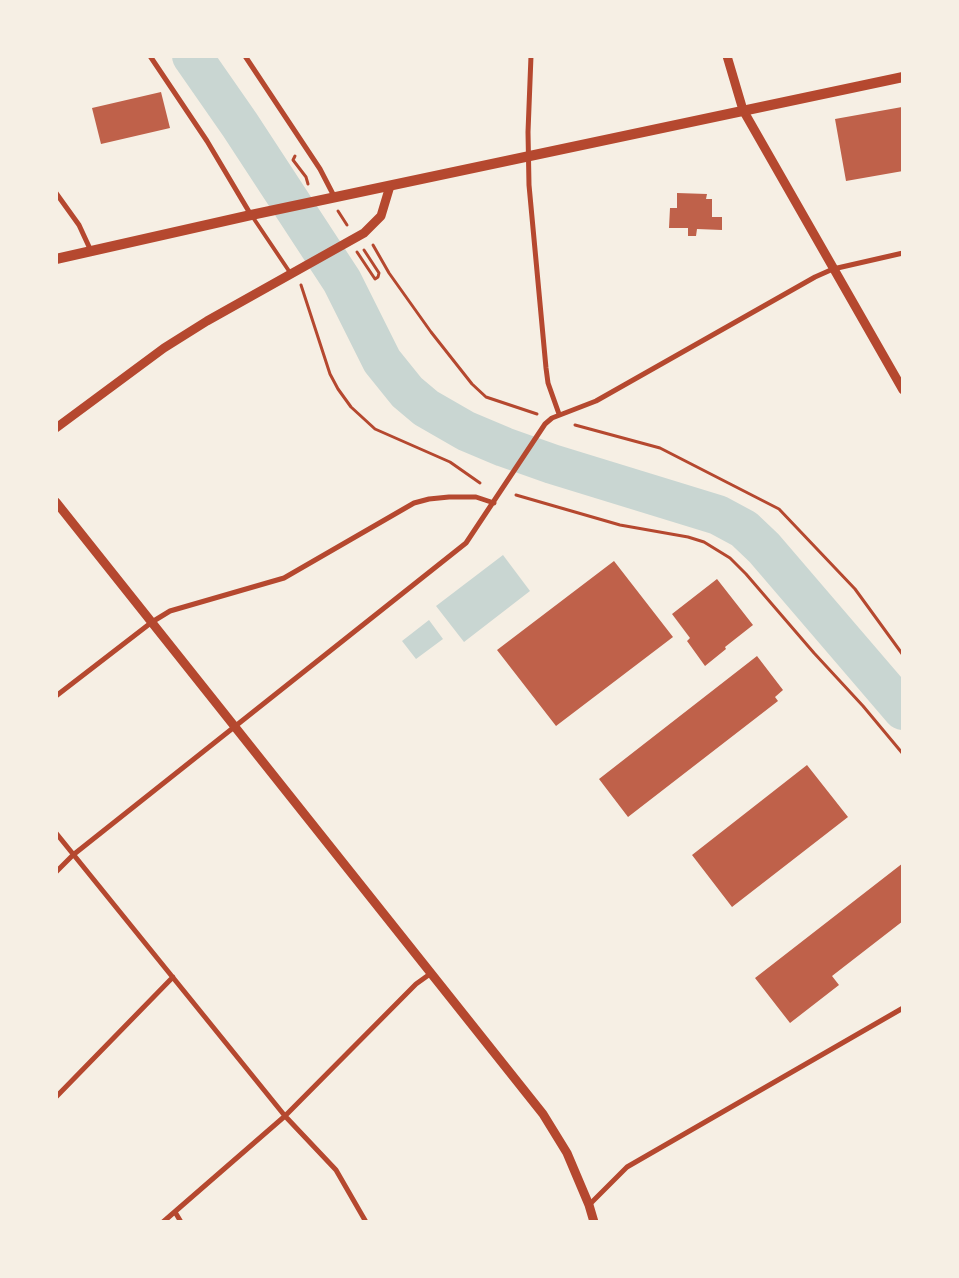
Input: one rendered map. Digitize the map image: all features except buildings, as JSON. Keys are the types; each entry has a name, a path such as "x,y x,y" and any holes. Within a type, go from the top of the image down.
{"main road":[{"path":"56,259 903,77"}],"street":[{"path":"150,56 256,215"},
{"path":"245,56 323,174 331,199"},
{"path":"531,56 530,194 546,368 548,383 559,414"},
{"path":"727,56 743,110 903,390"},
{"path":"56,428 164,348 207,321 364,232 381,216 390,186"},
{"path":"56,193 79,225 91,251"},
{"path":"56,872 73,855 466,543 545,424 552,418 596,401 815,277 833,269 903,253"},
{"path":"56,696 152,622 170,611 284,578 414,504 429,499 476,497 494,503"},
{"path":"56,502 543,1114 567,1153 589,1205 594,1222"},
{"path":"56,833 285,1116 336,1170 366,1222"},
{"path":"163,1222 285,1116 416,984 430,974"},
{"path":"56,1097 173,976"},
{"path":"589,1205 627,1167 903,1008"},
{"path":"175,1212 181,1222"}],"lane":[{"path":"256,215 291,274"}],"path":[{"path":"308,179 308,184"},
{"path":"364,232 399,288 431,332 472,384 486,396 552,418 660,448 780,510 855,589 903,655"},
{"path":"360,256 375,278 378,277 379,274 366,253"},
{"path":"300,283 304,289 330,374 351,407 375,429 450,462 480,484"},
{"path":"516,495 620,525 688,537 704,542 730,558 863,706 903,754"}],"shaded area":[{"path":"503,555 530,591 464,642 436,606"},
{"path":"429,620 443,639 416,659 402,641"}],"waterway":[{"path":"192,56 240,125 342,281 382,361 407,392 426,408 466,431 504,447 552,464 718,515 744,529 764,548 903,710"}]}
